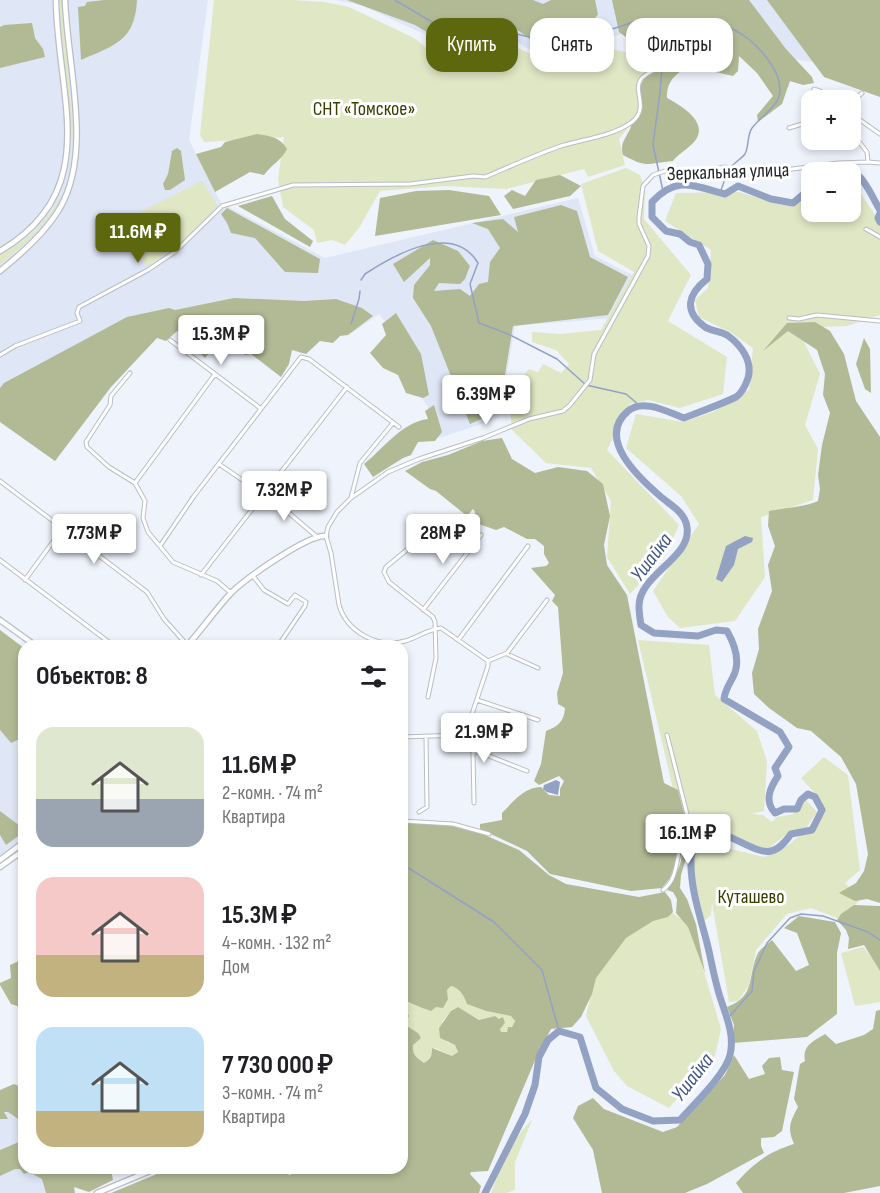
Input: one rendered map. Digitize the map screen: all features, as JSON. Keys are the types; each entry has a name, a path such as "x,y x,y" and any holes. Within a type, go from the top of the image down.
{"street":[{"path":"0,251 36,225 58,191 66,169 68,132 56,0"},
{"path":"0,271 36,239 51,221 67,195 74,171 77,133 65,0"},
{"path":"0,355 15,346 80,321 77,313 80,307 148,270 176,251 222,206 293,185 410,184 473,176 484,177 555,148 627,125 634,120 641,107 639,83 651,72"},
{"path":"861,120 880,134"},
{"path":"789,128 801,124"},
{"path":"861,145 867,153 868,162"},
{"name":"Зеркальная улица","path":"326,536 328,526 337,512 351,498 400,466 483,438 529,419 563,411 570,405 590,380 594,354 648,256 649,246 639,224 639,217 643,186 653,175 668,170 703,171 725,167 744,172 769,172 838,163 880,163"},
{"path":"66,169 74,171"},
{"path":"58,191 67,195"},
{"path":"866,229 880,237"},
{"path":"789,318 799,319 817,315 880,321"},
{"path":"170,340 260,408"},
{"path":"160,546 260,408 299,358 303,356 399,427"},
{"path":"130,374 111,396 110,405 86,442 90,451 135,483 145,501 143,522 148,532 173,562 218,581 231,593"},
{"path":"135,483 215,375"},
{"path":"201,575 347,387"},
{"path":"351,498 360,463 393,423"},
{"path":"218,464 283,508 316,536"},
{"path":"0,481 147,592 164,619 182,640"},
{"path":"428,697 435,658 436,628 433,617 389,582 384,572 437,525"},
{"path":"25,580 63,528"},
{"path":"423,610 481,535"},
{"path":"192,640 231,593 253,576 316,536 326,536 342,612 358,632 375,640"},
{"path":"459,639 528,546"},
{"path":"0,560 106,640"},
{"path":"253,576 264,590 288,604 295,595 306,602 282,640"},
{"path":"488,661 507,653 547,600"},
{"path":"0,620 28,640"},
{"path":"405,640 441,627 488,661"},
{"path":"507,653 538,668"},
{"path":"461,735 468,726 488,661"},
{"path":"477,699 538,720"},
{"path":"408,737 461,735"},
{"path":"461,735 473,752 474,804"},
{"path":"663,890 667,887 678,865 681,848 690,831 667,735"},
{"path":"419,812 427,807 426,736"},
{"path":"473,752 479,752 527,771"},
{"path":"408,821 453,824 489,834"},
{"path":"0,861 18,847"},
{"path":"0,867 18,854"},
{"path":"97,1193 143,1174"}],"shaded area":[{"path":"0,0 208,0 189,140 221,203 325,258 578,198 595,256 634,276 611,318 515,326 499,418 439,438 427,405 393,364 405,348 379,314 352,333 173,319 111,387 55,461 0,422"},
{"path":"335,0 880,0 880,72 733,50 733,18 626,18 626,35 614,36 614,18 530,18 530,50 518,42 518,18 426,18 426,35 361,5"},
{"path":"0,730 11,743 18,740 18,844 0,857"},
{"path":"18,1089 18,1174 34,1174 65,1193 0,1193 0,1096"}],"green space":[{"path":"59,0 62,0 74,139 71,138"},
{"path":"137,0 132,25 121,40 81,60 78,7 85,6 87,2"},
{"name":"СНТ «Томское»","path":"214,0 293,0 324,2 349,7 414,38 426,47 426,72 518,72 518,48 530,54 530,72 614,72 614,50 616,50 626,52 626,72 648,72 641,86 644,108 619,139 625,165 588,177 584,169 506,189 445,186 380,191 359,228 345,245 332,240 317,243 314,230 283,207 278,179 284,137 204,142 200,135"},
{"path":"347,0 533,0 543,4 551,0 595,0 598,14 595,18 530,18 530,39 518,31 518,18 426,18 426,32 415,25"},
{"path":"612,0 749,0 786,49 812,77 814,83 803,85 790,81 782,104 758,122 757,115 773,96 757,73 739,56 738,71 733,76 715,72 733,72 733,18 626,18 626,37 619,32"},
{"path":"767,0 880,0 880,97 824,77"},
{"path":"32,23 35,38 43,49 45,57 0,68 0,27"},
{"path":"650,72 680,72 672,79 668,87 667,98 681,106 694,117 698,124 697,138 673,161 648,164 623,155 622,145 632,120 640,114 640,89"},
{"path":"257,134 278,140 287,149 285,153 264,175 250,172 215,192 196,154 221,147 225,142"},
{"path":"177,148 181,151 185,180 170,190 165,190 163,184 168,174 172,151"},
{"path":"626,168 640,175 645,188 644,219 691,275 668,321 727,357 723,394 680,408 648,400 630,404 607,450 679,525 665,556 630,594 607,557 611,501 591,468 546,463 512,430 509,392 529,369 538,372 543,364 561,373 569,364 556,350 532,342 532,332 561,334 601,330 634,272 598,251 581,184"},
{"path":"560,175 581,186 570,196 513,209 504,196 512,190 525,196 536,180"},
{"path":"202,181 218,206 193,234 147,267 124,225 128,218"},
{"path":"449,190 489,196 501,215 375,236 380,198 416,191"},
{"path":"739,192 782,205 801,198 801,222 861,222 861,194 880,222 880,315 847,326 797,328 820,374 805,425 818,449 813,500 761,517 765,577 735,621 680,628 668,617 653,591 699,524 681,496 626,448 636,414 684,422 715,411 749,390 753,348 730,332 699,317 695,300 708,288 711,250 665,221 676,193"},
{"path":"62,195 53,214 45,224 0,264 0,255 33,233 51,213"},
{"path":"272,196 285,219 313,241 310,247 238,206"},
{"path":"561,205 577,211 590,257 628,277 608,315 513,326 499,411 470,424 431,326 413,298 414,285 430,265 430,258 404,282 393,264 433,240 458,251 470,266 465,279 460,284 439,283 434,291 460,289 470,296 479,284 488,282 490,262 500,248 488,229 472,223 503,219 518,232 514,217"},
{"path":"227,208 320,259 318,273 285,272 255,238 231,233 221,214"},
{"path":"234,298 304,301 336,299 362,308 373,316 348,335 340,336 333,343 320,341 306,354 292,350 289,364 281,377 251,354 245,355 223,337 205,358 190,343 185,345 181,342 183,335 177,331 166,341 157,338 111,387 55,461 0,422 0,388 4,383 127,317"},
{"path":"396,313 421,354 429,395 423,398 406,393 398,375 383,368 370,353 386,335 382,324"},
{"path":"815,322 830,331 844,354 856,401 880,437 880,903 867,899 855,901 839,893 856,883 864,871 868,854 856,784 841,757 811,731 797,728 754,694 752,673 759,649 758,629 772,591 768,565 775,546 768,526 769,511 818,501 820,489 818,475 822,445 830,413 823,395 825,374 817,350 788,331 763,351 787,323"},
{"path":"864,338 870,349 871,393 865,389 856,364"},
{"path":"434,405 442,432 435,441 418,442 411,455 373,477 364,464 401,431 419,421 428,419 425,411"},
{"path":"502,438 512,459 535,473 558,467 587,471 603,484 610,516 604,545 607,565 627,595 664,783 678,790 688,829 670,878 662,888 631,891 550,874 527,851 480,829 480,824 502,820 502,813 519,796 529,790 541,787 549,795 560,796 560,789 564,781 559,776 539,785 534,781 541,764 546,731 560,722 565,708 558,704 557,693 563,673 558,607 552,601 555,595 531,568 546,566 549,563 544,554 544,546 535,539 527,539 504,527 496,530 473,522 475,512 473,509 467,516 436,491 405,471 422,462 448,455 482,441"},
{"path":"0,630 18,644 18,740 11,743 0,730"},
{"path":"638,640 709,645 715,695 757,731 767,761 764,811 751,814 763,815 772,822 777,817 793,814 806,800 817,812 806,828 789,832 768,849 746,843 716,826 727,818 682,827"},
{"name":"Куташево","path":"824,757 848,775 860,870 845,883 862,898 840,919 811,908 787,914 756,950 749,985 738,1001 729,1002 712,903 711,915 704,921 695,888 694,855 702,841 716,838 726,844 727,848 764,857 787,846 818,821 820,799 801,778"},
{"path":"0,811 18,824 18,836 6,845 0,835"},
{"path":"408,822 464,827 480,833 519,850 549,875 566,884 639,897 665,892 671,900 673,912 668,917 653,921 626,938 596,978 592,994 581,1017 572,1027 551,1029 536,1058 488,1171 471,1172 470,1174 481,1186 479,1193 111,1193 157,1174 408,1174 408,1027 421,1038 413,1045 413,1051 424,1063 431,1057 432,1048 452,1056 458,1052 455,1045 440,1038 439,1028 451,1011 458,1007 479,1020 495,1016 499,1019 503,1017 505,1023 500,1029 501,1032 507,1032 508,1027 512,1027 515,1021 511,1016 467,1004 459,990 451,986 447,990 448,999 443,1008 436,1007 431,1011 408,1002"},
{"path":"688,842 690,845 681,875 680,888 687,899 696,924 705,973 688,927 676,913 677,899 673,892 667,890"},
{"path":"854,905 880,906 880,971 864,945 848,949 849,938 846,930 837,920 841,914"},
{"path":"669,911 690,925 721,1029 715,1056 669,1108 627,1086 614,1071 586,1016 595,978 625,936"},
{"path":"799,916 835,922 841,933 837,953 837,1014 807,1037 733,1043 734,1025 727,1007 743,997 747,991 755,961 761,949 772,940 796,971 809,965 797,933 784,928"},
{"path":"863,947 880,967 880,1002 855,1006 841,953"},
{"path":"18,961 18,1006 11,1004 0,985 11,978 10,965"},
{"path":"451,986 454,987 463,995 467,1004 511,1016 514,1018 514,1024 505,1033 501,1032 500,1029 505,1023 495,1016 480,1020 457,1007 442,1022 446,1042 455,1045 458,1052 452,1056 435,1048 424,1063 413,1050 418,1033 408,1027 408,996 427,1010 448,999 447,990"},
{"path":"880,1010 880,1186 844,1193 743,1193 736,1183 749,1170 762,1159 794,1144 790,1125 798,1107 794,1099 800,1064 805,1061 807,1047 825,1034 836,1044 864,1035 873,1029 876,1011"},
{"path":"734,1055 749,1079 765,1074 762,1066 769,1058 780,1057 782,1070 794,1072 782,1131 774,1137 761,1138 764,1153 707,1184 685,1193 602,1193 593,1150 573,1118 578,1106 593,1098 604,1109 663,1132 677,1127 725,1075"},
{"path":"14,1084 18,1086 18,1119 4,1112 8,1119 0,1119 0,1090"},
{"path":"532,1120 515,1162 515,1190 506,1193 491,1193 507,1154 518,1135"},
{"path":"18,1142 18,1169 0,1176 0,1150"},
{"path":"33,1174 112,1174 113,1180 89,1192 74,1187 75,1193 46,1193 42,1179"}],"water":[{"path":"745,536 753,538 752,542 738,549 734,565 722,582 716,579 726,546"},
{"path":"556,780 560,782 558,795 543,789 544,785"}],"waterway":[{"path":"395,0 454,35 486,27 538,39 594,35 643,19 665,32 653,145 663,191"},
{"path":"720,193 731,167 745,154 752,128 775,104 780,86 766,56 733,29"},
{"name":"Ушайка","path":"861,179 880,210"},
{"name":"Ушайка","path":"485,1193 525,1114 535,1085 539,1057 548,1040 559,1031 580,1037 596,1088 622,1109 653,1121 680,1120 708,1089 727,1063 731,1040 693,889 691,858 695,844 705,832 713,831 754,848 771,851 780,847 791,834 812,830 822,810 815,797 808,794 801,800 797,809 784,809 775,813 772,808 769,794 778,776 775,768 789,747 780,732 724,699 737,665 735,648 727,631 716,630 698,636 654,633 641,625 639,606 641,595 647,585 682,548 687,527 680,513 632,468 618,445 616,433 619,422 634,407 656,407 684,418 730,400 742,391 749,372 745,354 737,344 727,335 705,327 693,315 692,297 707,279 708,264 699,245 690,242 680,234 666,231 652,217 652,202 670,188 678,185 695,186 725,194 738,186 771,199 793,203 801,196"},
{"name":"Ушайка","path":"880,213 878,218 880,222"},
{"path":"361,280 365,274 407,251 439,243 454,244 467,251 478,263 470,284 479,323 508,334 557,359 586,385 626,394 639,405"},
{"path":"351,324 360,291"},
{"path":"408,868 494,922 542,970 559,1031"},
{"path":"728,1018 752,991 754,971 767,943 790,918 801,914 823,916 868,932 880,940"}]}
